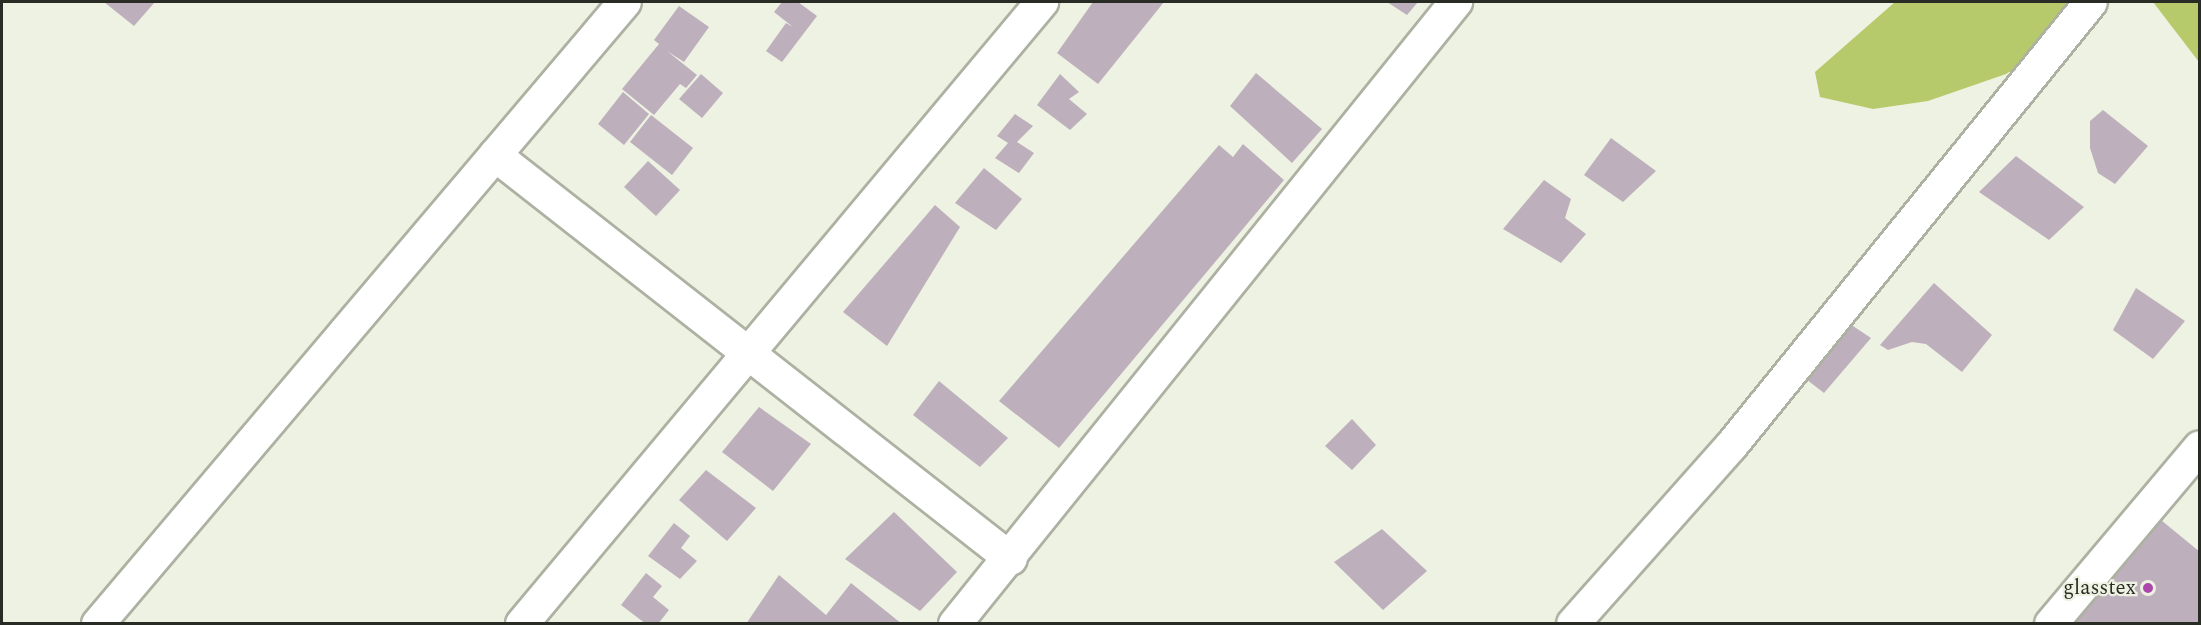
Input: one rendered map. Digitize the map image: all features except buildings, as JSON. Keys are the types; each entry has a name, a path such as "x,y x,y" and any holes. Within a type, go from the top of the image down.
{"street":[{"path":"98,624 625,2"},
{"path":"522,624 1042,2"},
{"path":"954,624 1011,559 1456,2"},
{"path":"1574,624 1732,445 2091,2"},
{"path":"495,155 1011,559"},
{"path":"2051,624 2199,447"}],"green space":[{"path":"1895,2 2097,2 2055,44 2006,74 1928,101 1873,109 1820,97 1815,72"},
{"path":"2153,2 2199,2 2199,62"}],"place":[{"name":"glasstex","path":"2148,588"}]}
